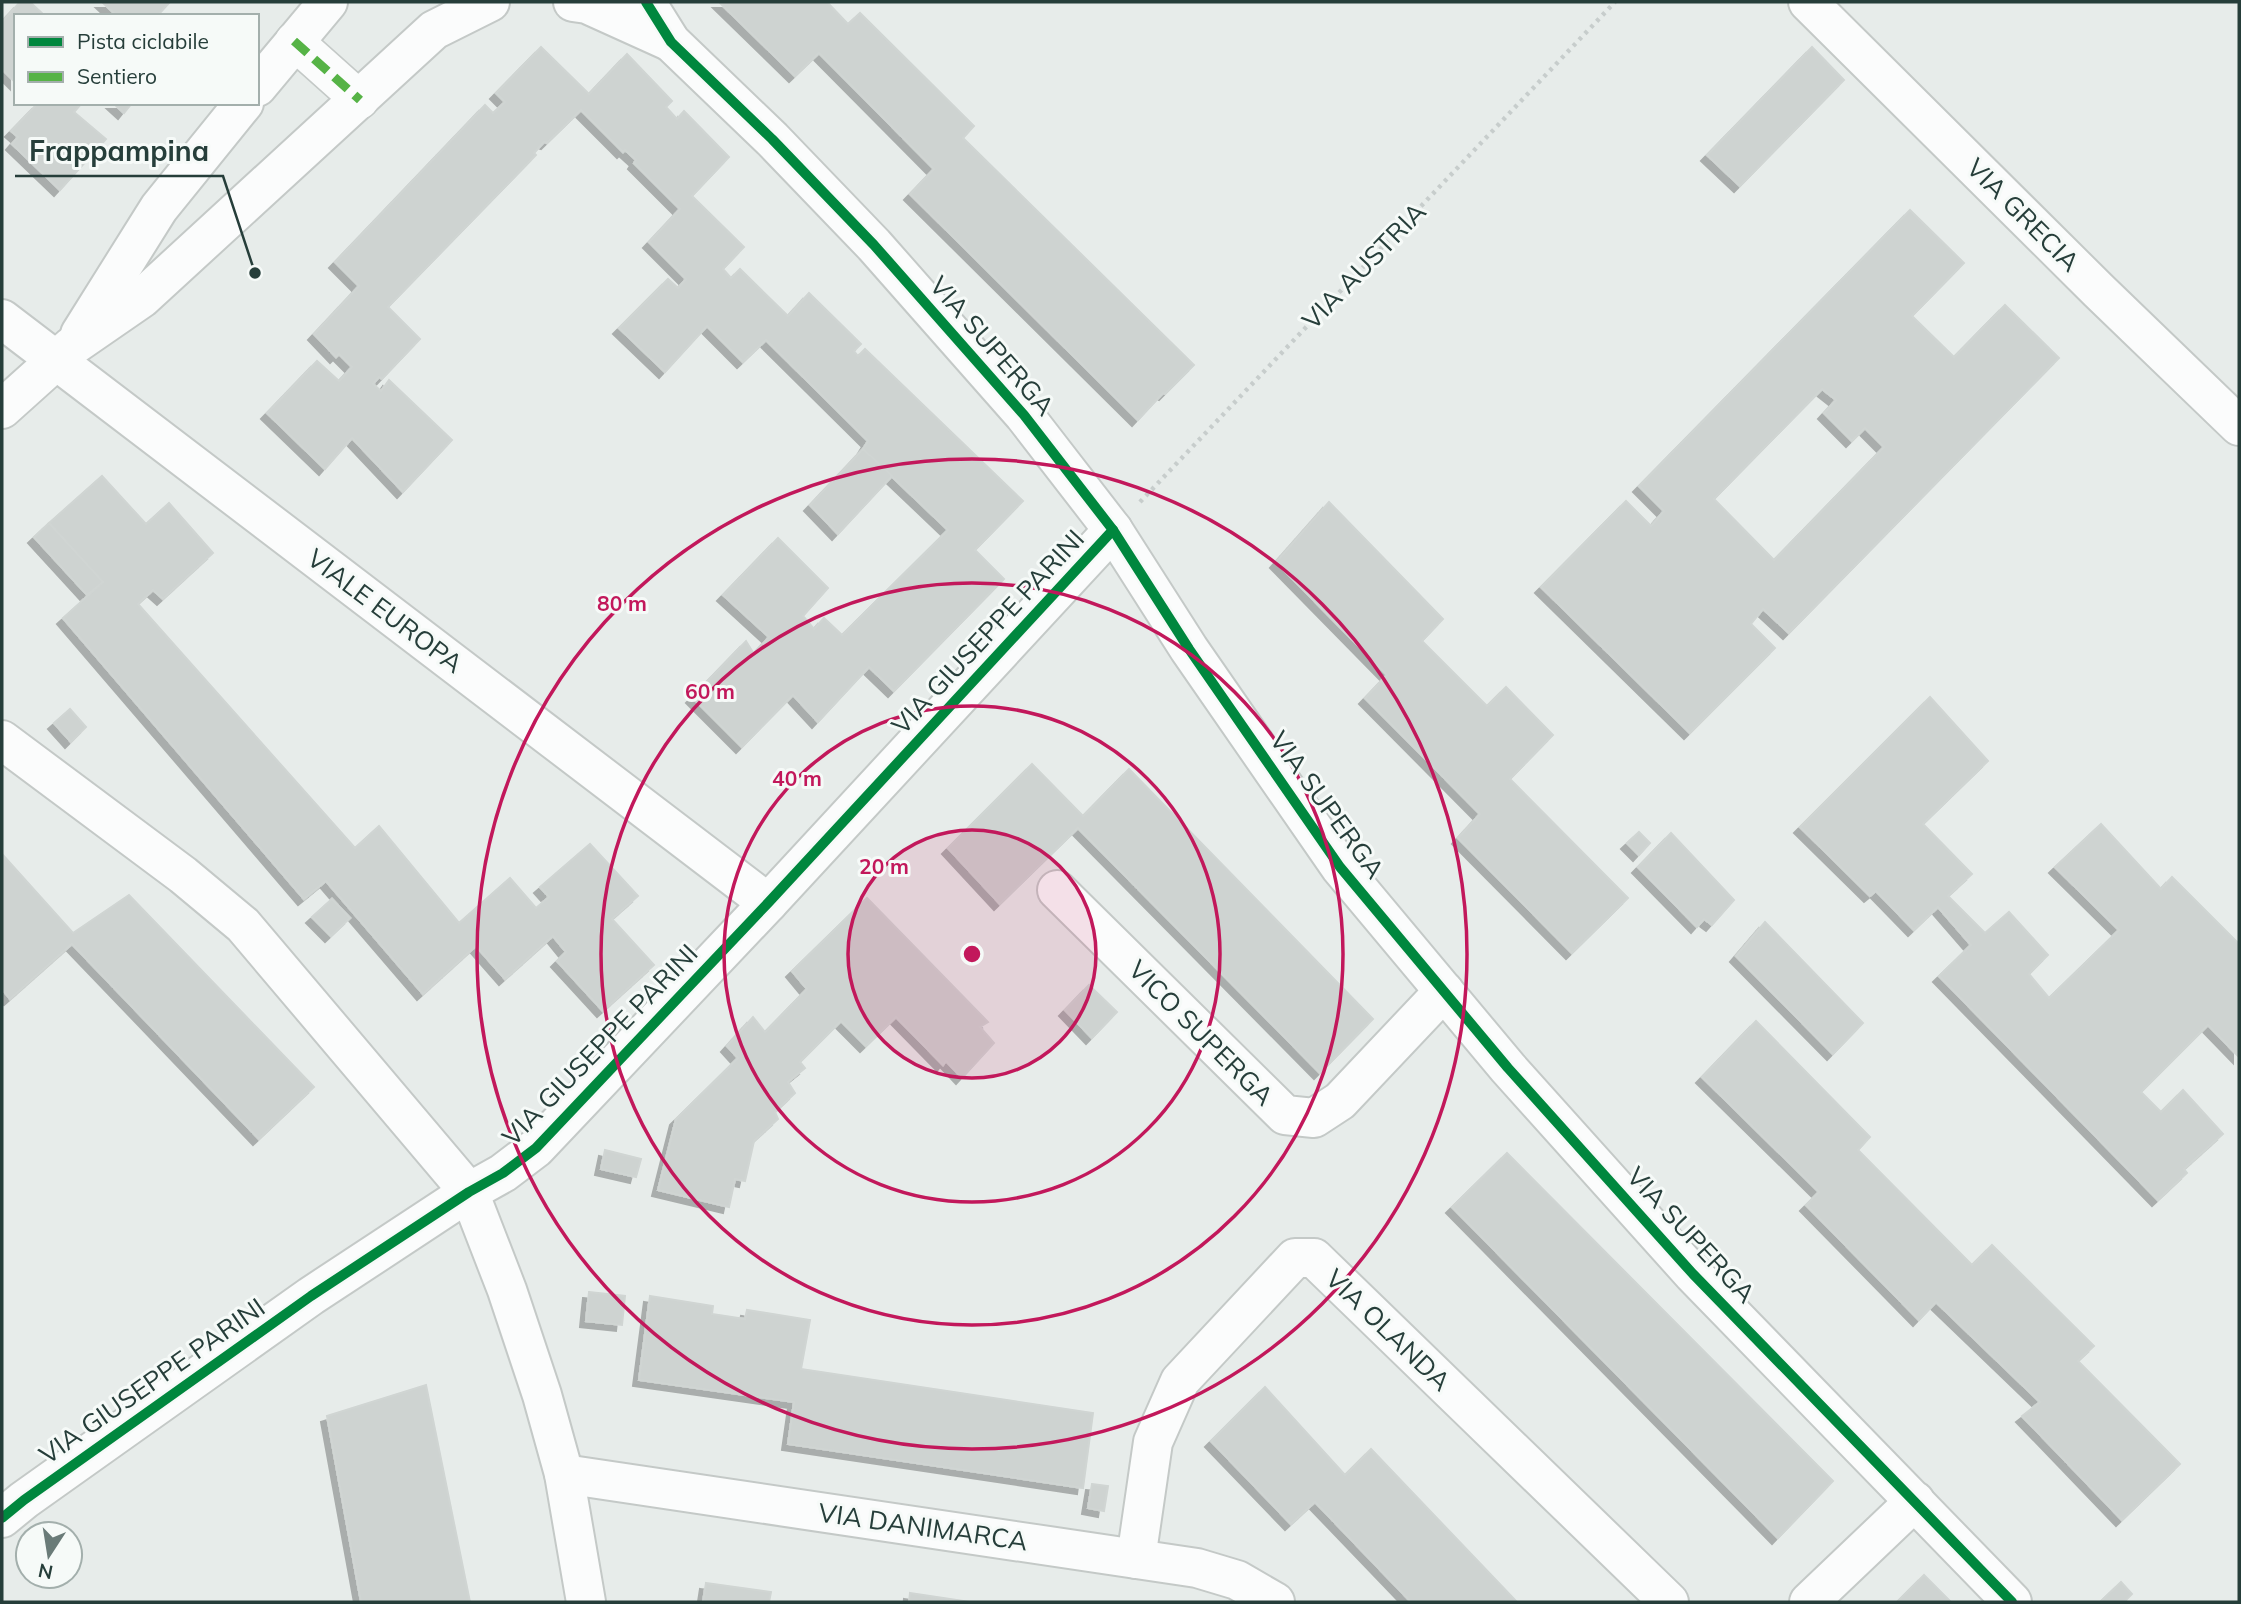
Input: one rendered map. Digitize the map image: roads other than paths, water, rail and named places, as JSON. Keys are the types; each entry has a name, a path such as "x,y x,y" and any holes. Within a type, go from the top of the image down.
{"street":[{"path":"259,85 328,2"},
{"path":"2,410 63,354 142,298 434,30 490,2"},
{"name":"VIA SUPERGA","path":"573,2 587,4 670,42"},
{"name":"VIA SUPERGA","path":"646,2 670,42 772,139 874,246 1024,415 1113,530 1189,649 1340,867 1508,1068 1693,1274 2012,1602"},
{"name":"VIA GRECIA","path":"1808,2 2239,426"},
{"path":"294,41 360,100"},
{"path":"63,354 159,208 242,105"},
{"name":"VIALE EUROPA","path":"2,319 63,354 768,903"},
{"name":"VIA GIUSEPPE PARINI","path":"2,1518 311,1296 469,1192 503,1173 536,1148 768,903 1113,530"},
{"path":"2,740 183,875 243,925 469,1192 508,1290 542,1395 564,1474 586,1602"},
{"name":"VICO SUPERGA","path":"1057,890 1285,1115 1314,1118 1340,1101 1444,991"},
{"name":"VIA OLANDA","path":"1136,1559 1153,1442 1180,1381 1295,1258 1314,1258 1669,1602"},
{"name":"VIA DANIMARCA","path":"564,1474 1207,1571 1237,1580 1275,1602"},
{"path":"1809,1602 1915,1501"}],"place":[{"name":"Frappampina","path":"255,273"}]}
